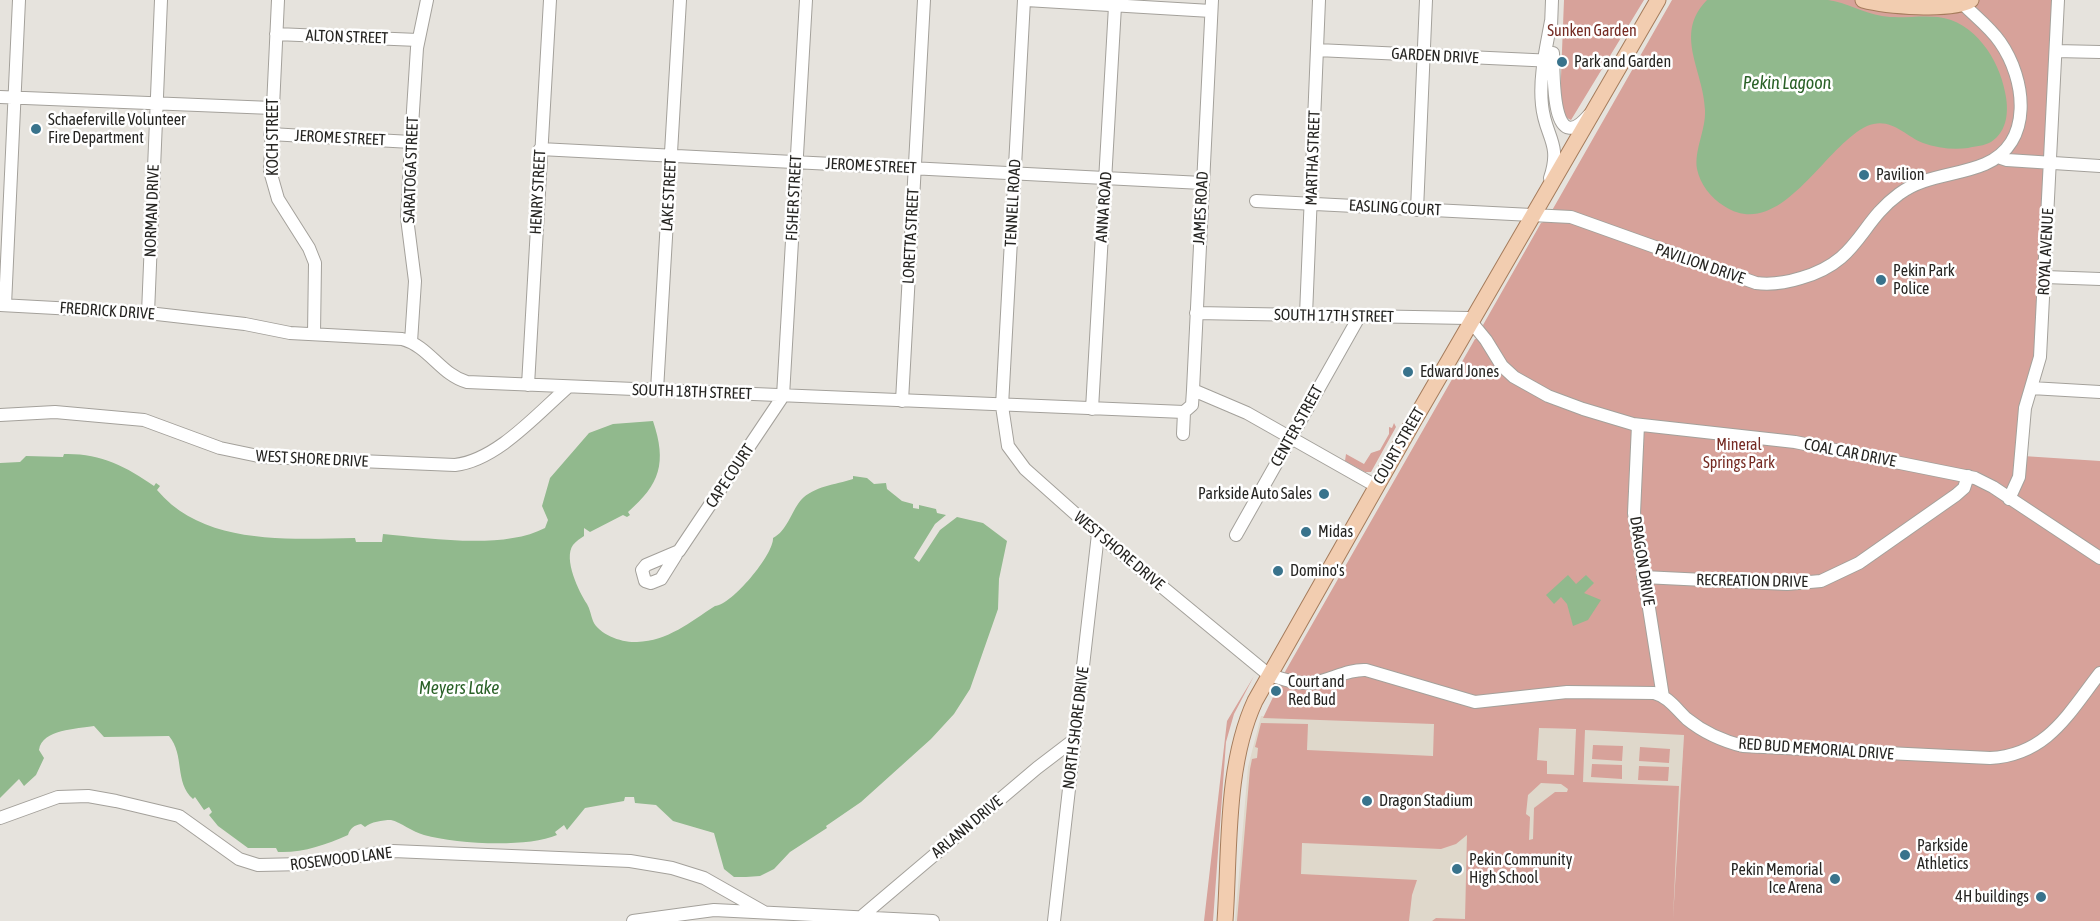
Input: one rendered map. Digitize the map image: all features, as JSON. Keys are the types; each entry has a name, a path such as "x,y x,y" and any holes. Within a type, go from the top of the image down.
{"main road":[{"name":"COURT STREET","path":"1225,921 1240,745 1247,719 1269,675 1376,486 1658,0"},
{"path":"1863,0 1940,7 1963,1"},
{"path":"1912,4 1963,1"}],"street":[{"path":"3,305 19,0"},
{"name":"NORMAN DRIVE","path":"148,313 161,0"},
{"name":"KOCH STREET","path":"278,0 270,134 272,185 280,216 309,248 315,263 314,334"},
{"name":"SARATOGA STREET","path":"411,342 414,281 407,218 418,40 427,0"},
{"name":"HENRY STREET","path":"528,385 550,0"},
{"name":"LAKE STREET","path":"657,390 680,0"},
{"name":"FISHER STREET","path":"783,396 806,0"},
{"name":"LORETTA STREET","path":"902,400 924,0"},
{"path":"1025,0 1115,6 1211,6"},
{"name":"TENNELL ROAD","path":"1002,406 1025,0"},
{"name":"MARTHA STREET","path":"1306,315 1319,0"},
{"path":"1417,210 1426,0"},
{"path":"1543,198 1556,155 1543,111 1549,61 1552,0"},
{"name":"ROYAL AVENUE","path":"2009,499 2019,477 2025,408 2040,357 2058,0"},
{"name":"PAVILION DRIVE","path":"1533,214 1583,220 1739,278 1773,284 1815,274 1839,261 1897,196 1910,187 1977,167 1998,157 2016,133 2021,111 2020,96 2009,58 2000,42 1963,1"},
{"name":"ANNA ROAD","path":"1092,409 1115,6"},
{"name":"JAMES ROAD","path":"1183,434 1184,412 1192,405 1193,390 1211,6"},
{"name":"PAVILION DRIVE","path":"1940,7 1980,21"},
{"name":"ALTON STREET","path":"276,34 418,40"},
{"name":"GARDEN DRIVE","path":"1317,50 1549,61"},
{"path":"2056,51 2100,52"},
{"path":"1549,61 1554,97 1562,122 1567,126 1577,125 1597,105"},
{"path":"0,97 272,108"},
{"name":"JEROME STREET","path":"270,134 411,142"},
{"name":"JEROME STREET","path":"540,149 1202,183"},
{"path":"1998,157 2100,166"},
{"name":"EASLING COURT","path":"1256,201 1533,214"},
{"path":"2045,277 2100,279"},
{"name":"FREDRICK DRIVE","path":"3,305 214,319 279,332 314,334"},
{"name":"SOUTH 17TH STREET","path":"1196,313 1359,317 1452,316 1472,320"},
{"name":"CENTER STREET","path":"1236,535 1359,317"},
{"name":"COAL CAR DRIVE","path":"1472,320 1502,366 1519,381 1556,400 1638,425 1795,442 1968,476 1986,483 2100,558"},
{"path":"314,334 411,342"},
{"name":"SOUTH 18TH STREET","path":"411,342 421,347 460,380 568,387 1184,412"},
{"name":"WEST SHORE DRIVE","path":"0,415 55,412 144,420 220,448 263,457 455,465 473,462 494,451 568,387"},
{"path":"2031,388 2100,392"},
{"path":"1193,390 1247,412 1376,486"},
{"name":"CAPE COURT","path":"676,555 783,396"},
{"name":"WEST SHORE DRIVE","path":"1002,406 1004,433 1016,459 1098,534 1269,675"},
{"name":"DRAGON DRIVE","path":"1638,425 1633,504 1663,697"},
{"name":"RECREATION DRIVE","path":"1643,577 1787,584 1828,579 1869,556 1956,495 1967,483 1968,476"},
{"name":"NORTH SHORE DRIVE","path":"1054,921 1098,534"},
{"name":"RED BUD MEMORIAL DRIVE","path":"1269,675 1289,681 1312,683 1354,670 1366,670 1476,702 1596,690 1634,691 1663,697 1705,731 1730,743 1743,746 1990,759 2016,755 2042,742 2067,716 2100,673"},
{"name":"ARLANN DRIVE","path":"861,917 1037,768 1075,740"},
{"name":"ROSEWOOD LANE","path":"0,818 58,797 88,796 116,801 178,816 239,859 258,865 304,864 393,851 630,861 672,868 704,878 764,912"},
{"path":"633,921 714,910 933,921"}],"shaded area":[{"name":"Pekin Community High School","path":"1261,716 1684,734 1673,921 1235,921 1248,767"}],"green space":[{"name":"Sunken Garden","path":"1564,0 1644,0 1571,120 1565,117 1560,102"},
{"name":"Mineral Springs Park","path":"1672,0 2058,0 2035,378 2023,456 2100,461 2100,921 1432,921 1436,918 1465,919 1467,835 1456,844 1441,849 1302,843 1301,874 1417,880 1412,895 1409,921 1237,921 1250,769 1252,759 1257,758 1258,748 1255,747 1261,723 1308,724 1307,750 1433,756 1434,724 1263,718 1286,670 1475,339 1478,339 1484,328 1483,325 1541,223 1546,221","holes":["1539,728 1576,729 1574,775 1547,774 1547,761 1537,760","1585,730 1684,735 1673,919 1679,786 1583,782","1541,783 1561,784 1568,789 1567,792 1555,792 1534,808 1533,839 1529,840 1530,817 1526,814 1528,795"]},
{"path":"1394,423 1396,427 1371,472 1365,472 1345,461 1346,454 1364,464 1371,453 1380,450 1389,434 1389,427 1392,428"},
{"path":"1254,676 1234,714 1226,742 1213,921 1204,921 1227,721"},
{"path":"1593,745 1623,746 1622,761 1592,759"},
{"path":"1640,747 1670,749 1669,763 1639,761"},
{"path":"1592,764 1622,765 1622,779 1591,777"},
{"path":"1639,766 1669,767 1668,781 1638,780"}],"water":[{"name":"Pekin Lagoon","path":"1707,0 1828,0 1882,16 1938,17 1951,20 1963,26 1983,44 1997,67 2006,99 2007,113 2004,126 1991,142 1957,149 1928,145 1883,123 1867,126 1834,152 1783,202 1764,212 1744,214 1724,206 1707,190 1697,169 1697,155 1705,110 1691,39 1692,26 1697,13"},
{"name":"Meyers Lake","path":"653,421 660,449 658,472 654,482 628,512 630,515 627,517 623,515 590,532 584,528 584,536 574,544 570,551 573,575 593,621 600,630 619,639 637,642 659,638 678,630 731,597 760,566 773,538 785,526 806,495 825,486 853,479 853,476 867,478 874,484 886,483 887,489 902,501 913,504 913,508 919,509 919,505 936,509 937,513 946,515 935,524 914,558 919,562 940,530 957,517 983,523 1007,541 999,579 998,609 970,689 954,714 931,739 861,802 790,852 774,869 760,876 734,877 724,869 714,833 673,821 656,805 635,803 634,797 625,797 624,801 585,808 567,830 564,825 555,832 557,835 528,842 454,841 420,834 391,820 365,827 361,824 357,825 348,835 305,850 278,852 276,848 248,848 218,826 209,815 212,812 209,807 204,810 195,797 193,799 187,792 181,777 177,751 169,736 104,737 94,726 61,731 46,738 39,750 44,758 36,775 24,786 19,779 0,798 0,463 20,462 26,456 63,457 64,454 100,458 133,472 154,486 156,483 160,486 157,490 176,508 198,521 223,530 249,535 303,539 355,538 356,542 382,542 383,534 443,540 487,541 528,535 545,528 548,520 542,506 550,478 589,433 613,424"},
{"path":"1568,575 1576,584 1586,575 1594,583 1584,593 1601,600 1588,620 1573,626 1567,604 1561,597 1554,604 1546,595"}],"place":[{"name":"Park and Garden","path":"1562,62"},
{"name":"Schaeferville Volunteer Fire Department","path":"36,129"},
{"name":"Pavilion","path":"1864,175"},
{"name":"Pekin Park Police","path":"1881,280"},
{"name":"Edward Jones","path":"1408,372"},
{"name":"Parkside Auto Sales","path":"1324,494"},
{"name":"Midas","path":"1306,532"},
{"name":"Domino's","path":"1278,571"},
{"name":"Court and Red Bud","path":"1276,691"},
{"name":"Dragon Stadium","path":"1367,801"},
{"name":"Parkside Athletics","path":"1905,855"},
{"name":"Pekin Community High School","path":"1457,869"},
{"name":"Pekin Memorial Ice Arena","path":"1835,879"},
{"name":"4H buildings","path":"2041,897"}]}
